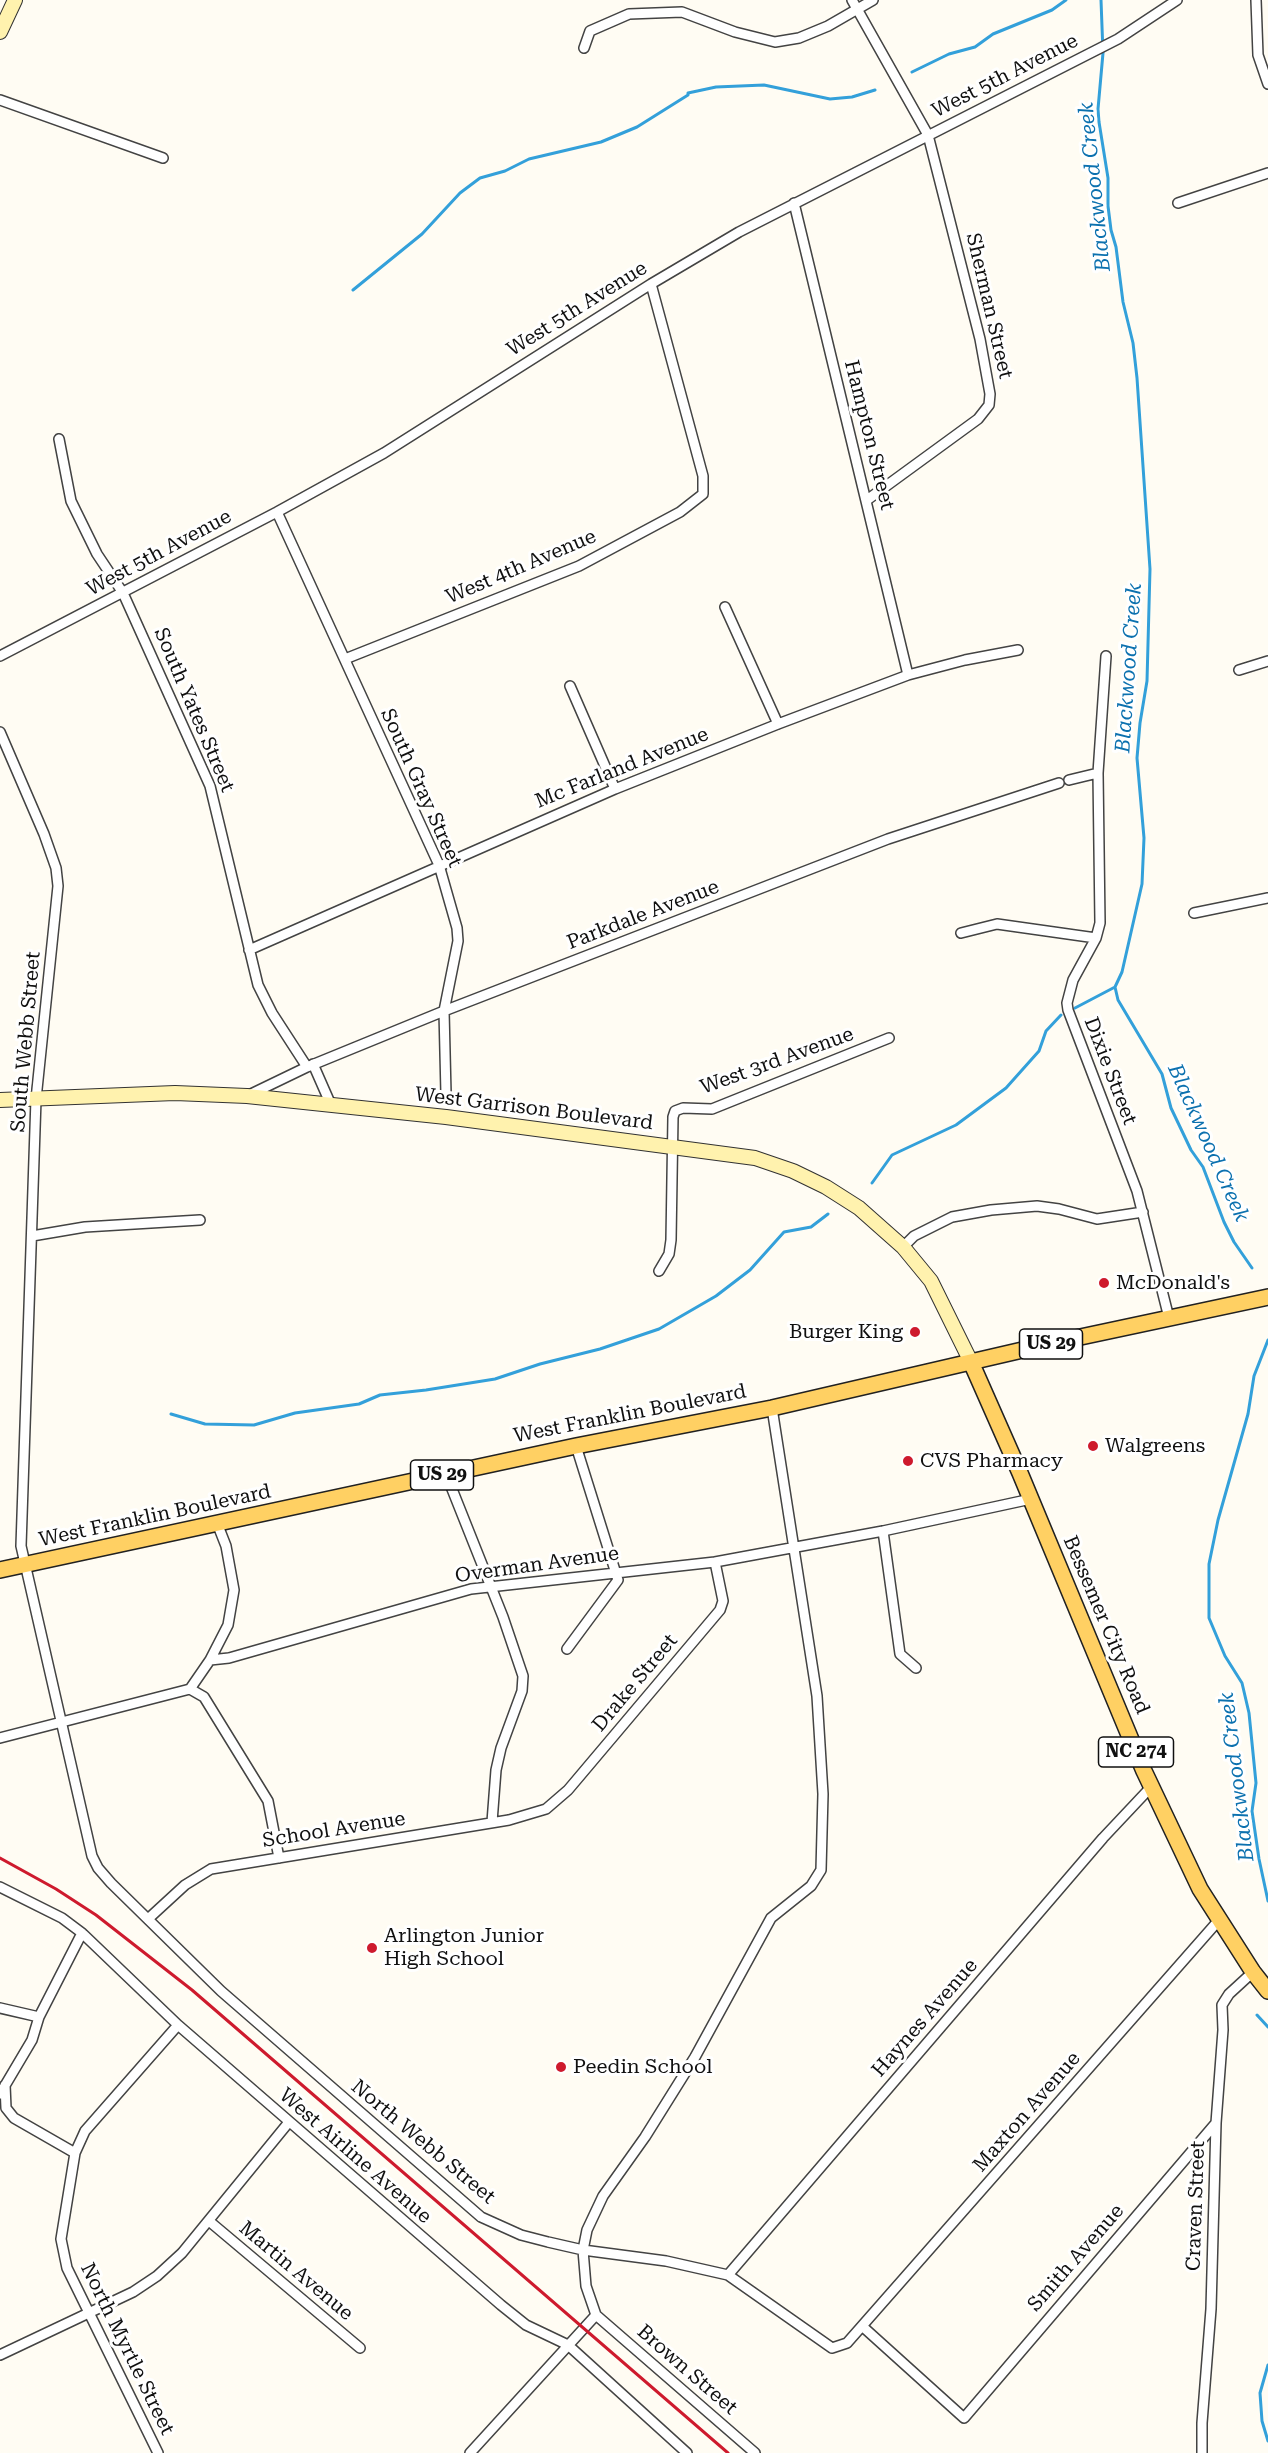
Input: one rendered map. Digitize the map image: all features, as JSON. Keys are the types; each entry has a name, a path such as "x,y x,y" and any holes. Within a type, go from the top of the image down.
{"main road":[{"path":"0,32 15,0"},
{"name":"West Garrison Boulevard","path":"0,1100 175,1093 247,1096 673,1146 755,1158 826,1187 859,1209 903,1246 931,1281 971,1362"},
{"name":"West Franklin Boulevard","path":"0,1570 576,1446 772,1408 1268,1297"},
{"name":"Bessemer City Road","path":"971,1362 1031,1499 1151,1787 1200,1890 1253,1972 1268,1991"}],"street":[{"path":"852,0 928,135"},
{"path":"584,48 590,31 629,14 682,12 735,32 775,42 799,39 858,10 873,0"},
{"name":"West 5th Avenue","path":"0,656 277,512 384,453 651,284 739,232 1118,39 1177,0"},
{"path":"1256,0 1258,55 1268,84"},
{"path":"0,100 163,158"},
{"name":"Sherman Street","path":"867,500 978,419 989,405 989,378 983,349 928,135"},
{"path":"1178,203 1268,172"},
{"name":"Hampton Street","path":"794,203 908,675"},
{"name":"West 4th Avenue","path":"345,660 579,566 680,512 704,494 703,476 651,284"},
{"name":"South Yates Street","path":"59,439 64,476 71,501 97,554 123,593 210,786 255,976 263,997 310,1066 331,1105"},
{"name":"South Gray Street","path":"277,512 439,865 457,928 458,941 444,1011 446,1094"},
{"path":"725,607 778,724"},
{"name":"Mc Farland Avenue","path":"249,950 615,789 778,724 908,675 965,660 1018,650"},
{"name":"Dixie Street","path":"1106,656 1098,773 1100,923 1096,938 1073,980 1067,1003 1068,1011 1131,1173 1169,1318"},
{"path":"1239,670 1268,661"},
{"path":"570,686 615,789"},
{"name":"South Webb Street","path":"0,732 44,834 56,868 58,886 36,1099 22,1539 61,1721"},
{"path":"1069,780 1098,773"},
{"name":"Parkdale Avenue","path":"247,1096 310,1066 444,1011 888,839 1059,783"},
{"path":"1194,913 1268,898"},
{"path":"961,933 997,924 1096,938"},
{"name":"West 3rd Avenue","path":"673,1146 673,1117 679,1109 712,1109 889,1038"},
{"path":"659,1271 669,1254 672,1240 673,1146"},
{"path":"903,1246 914,1236 952,1217 991,1210 1037,1206 1097,1219 1143,1212"},
{"path":"32,1236 85,1227 200,1220"},
{"path":"470,2453 596,2315 586,2286 584,2250 587,2230 603,2196 645,2138 695,2057 771,1918 811,1886 821,1870 823,1794 818,1706 772,1408"},
{"path":"567,1649 618,1580 576,1446"},
{"path":"446,1474 491,1585 523,1676 522,1691 501,1748 496,1770 492,1822"},
{"name":"Overman Avenue","path":"210,1660 229,1658 491,1585 715,1562 883,1531 1031,1499"},
{"path":"0,1738 189,1689 210,1660 228,1625 234,1590 226,1546 217,1523"},
{"path":"883,1531 900,1654 916,1668"},
{"name":"Drake Street","path":"542,1810 557,1801 568,1790 720,1610 723,1601 715,1562"},
{"path":"189,1689 204,1697 268,1801 279,1858"},
{"name":"North Webb Street","path":"61,1721 92,1856 98,1868 221,1991 481,2217 521,2235 584,2250 666,2261 728,2275 832,2348 847,2343 862,2326"},
{"name":"Haynes Avenue","path":"728,2275 1103,1839 1151,1787"},
{"name":"School Avenue","path":"148,1919 185,1885 211,1869 492,1822 542,1810"},
{"name":"West Airline Avenue","path":"0,1887 62,1918 82,1933 178,2025 501,2305 526,2325 568,2345 687,2453"},
{"name":"Maxton Avenue","path":"862,2326 1219,1920"},
{"path":"75,2153 14,2118 6,2108 2,2089 32,2040 39,2017 82,1933"},
{"name":"Craven Street","path":"1202,2453 1202,2423 1211,2309 1222,2006 1229,1994 1253,1972"},
{"path":"0,2008 39,2017"},
{"name":"North Myrtle Street","path":"158,2453 67,2268 61,2239 75,2153 86,2131 178,2025"},
{"path":"0,2355 133,2292 157,2276 182,2253 289,2122"},
{"name":"Smith Avenue","path":"862,2326 964,2418 1216,2124"},
{"name":"Martin Avenue","path":"209,2221 360,2348"},
{"name":"Brown Street","path":"596,2315 755,2453"}],"waterway":[{"path":"912,72 949,54 975,47 993,34 1052,10 1066,0"},
{"name":"Blackwood Creek","path":"1101,0 1103,53 1099,122 1108,178 1111,230 1116,247 1123,302 1133,343 1137,378 1150,569 1147,681 1137,758 1144,838 1142,884 1122,972 1115,987 1118,1000 1162,1074 1171,1108 1191,1150 1203,1167 1224,1222 1234,1242 1252,1268"},
{"path":"353,290 422,234 460,193 480,178 505,171 529,159 601,142 637,127 688,93 716,87 764,85 830,99 852,97 875,90"},
{"path":"1075,1008 1115,987"},
{"path":"872,1183 892,1155 956,1125 1006,1088 1039,1051 1046,1031 1061,1015"},
{"path":"171,1414 205,1424 254,1425 295,1413 359,1404 380,1395 495,1379 540,1364 600,1349 659,1329 716,1296 750,1270 784,1232 811,1227 828,1214"},
{"name":"Blackwood Creek","path":"1268,1340 1254,1376 1248,1414 1218,1520 1209,1564 1209,1618 1225,1656 1242,1683 1249,1713 1256,1783 1252,1811 1268,1901"},
{"name":"Blackwood Creek","path":"1257,2015 1268,2027"},
{"name":"Blackwood Creek","path":"1268,2365 1260,2393 1262,2421 1268,2441"}],"railway":[{"path":"0,1858 56,1889 96,1915 192,1990 728,2453"}],"place":[{"name":"McDonald's","path":"1104,1283"},
{"name":"Burger King","path":"915,1332"},
{"name":"Walgreens","path":"1093,1446"},
{"name":"CVS Pharmacy","path":"908,1461"},
{"name":"Arlington Junior High School","path":"372,1948"},
{"name":"Peedin School","path":"561,2067"}]}
